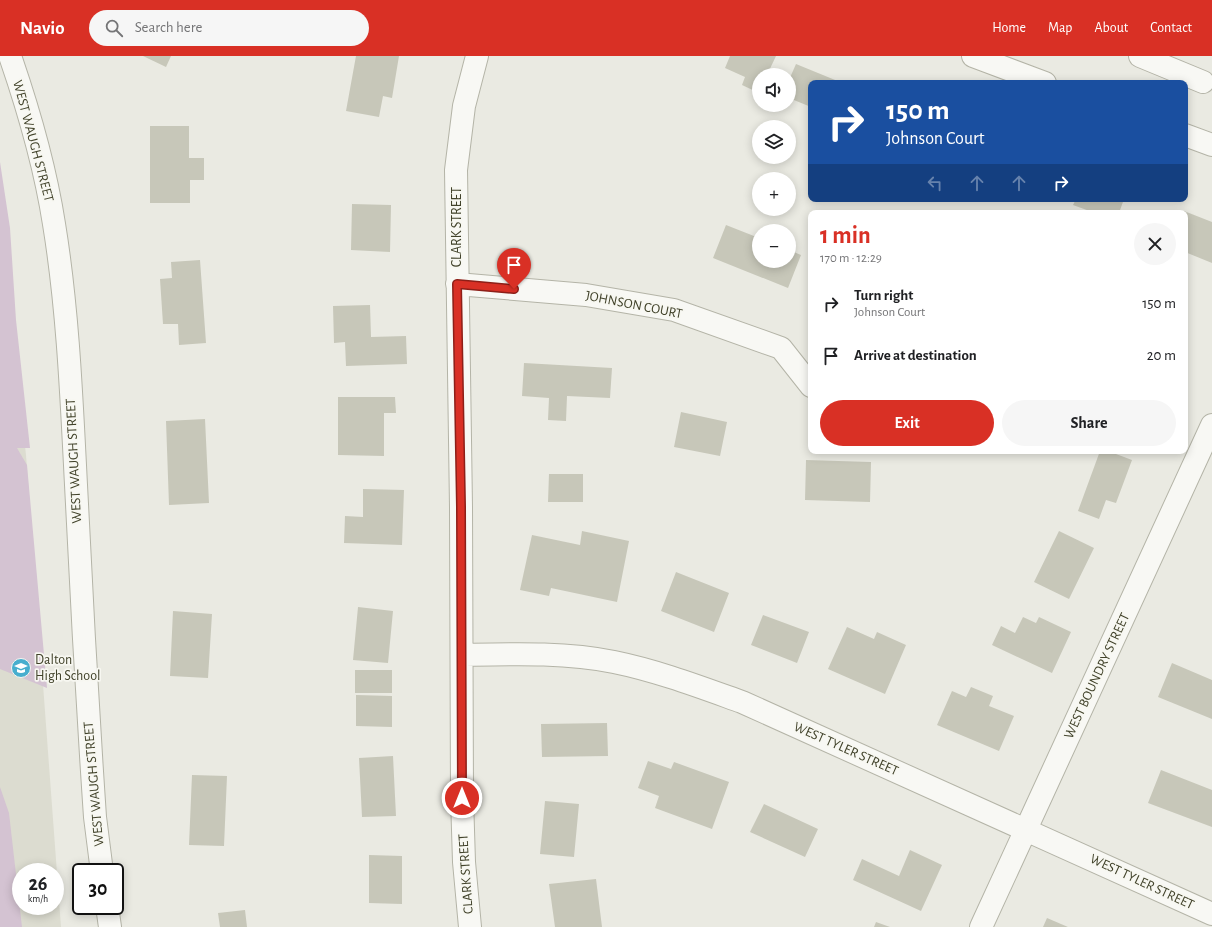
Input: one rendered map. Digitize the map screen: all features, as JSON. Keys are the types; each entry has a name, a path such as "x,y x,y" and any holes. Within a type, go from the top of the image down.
{"street":[{"name":"WEST WAUGH STREET","path":"10,56 27,105 39,152 54,223 64,303 72,400 95,817 101,863"},
{"name":"CLARK STREET","path":"470,927 464,862 462,798 462,655 456,170 464,106 477,56"},
{"path":"973,56 1037,80"},
{"path":"1140,56 1203,82"},
{"path":"1188,136 1212,145"},
{"name":"JOHNSON COURT","path":"457,284 586,295 674,310 780,348 808,382"},
{"name":"WEST BOUNDRY STREET","path":"981,927 1212,425"},
{"name":"WEST TYLER STREET","path":"462,655 534,654 613,662 668,675 742,702 1212,914"},
{"path":"108,915 110,927"}],"shaded area":[{"path":"0,162 10,228 16,320 30,448 17,448 27,465 47,688 0,669"},
{"name":"Dalton High School","path":"0,226 26,455 56,863 12,863 12,915 60,915 61,927 0,927"},
{"path":"0,787 9,813 15,863 12,863 12,915 21,915 22,927 0,927"}],"building":[{"path":"143,56 171,56 166,67"},
{"path":"356,56 399,56 392,98 383,96 379,117 346,111"},
{"path":"730,56 776,56 770,68 752,68 752,90 742,85 745,77 725,68"},
{"path":"796,64 835,80 808,80 808,106 796,101 796,68 794,68"},
{"path":"150,126 189,126 189,158 204,158 204,180 190,180 190,203 150,203"},
{"path":"1074,202 1123,202 1120,210 1087,210 1073,205"},
{"path":"352,204 391,205 390,252 351,250"},
{"path":"1188,213 1212,222 1212,263 1188,253"},
{"path":"726,225 752,235 752,268 796,268 788,288 713,258"},
{"path":"796,253 801,255 796,268"},
{"path":"200,260 206,343 179,345 178,324 163,324 160,279 172,278 171,262"},
{"path":"370,305 371,337 406,336 407,364 346,366 345,342 334,343 333,306"},
{"path":"524,363 612,368 610,398 567,396 566,421 548,420 549,398 522,396"},
{"path":"338,397 395,397 396,413 384,413 384,456 338,455"},
{"path":"681,412 727,422 720,456 674,447"},
{"path":"205,419 209,503 169,505 166,421"},
{"path":"1099,454 1116,454 1132,460 1116,503 1106,500 1099,519 1078,511"},
{"path":"806,460 871,462 870,502 805,500"},
{"path":"549,474 583,474 583,502 548,502"},
{"path":"363,489 404,490 402,545 344,543 345,516 363,517"},
{"path":"582,531 629,541 617,602 551,588 549,596 520,590 532,535 580,545"},
{"path":"1059,531 1094,548 1069,599 1034,582"},
{"path":"676,572 729,593 714,632 661,611"},
{"path":"358,607 393,611 388,663 353,660"},
{"path":"173,611 212,614 208,678 170,676"},
{"path":"763,615 809,632 797,663 751,645"},
{"path":"1023,617 1036,623 1039,617 1071,632 1052,673 992,645 1001,626 1015,633"},
{"path":"847,627 874,639 877,632 906,645 885,694 828,669"},
{"path":"1172,663 1212,680 1212,719 1158,697"},
{"path":"355,670 392,670 392,693 355,693"},
{"path":"971,687 993,696 989,706 1014,716 999,751 937,725 952,691 966,697"},
{"path":"356,695 392,696 392,727 356,726"},
{"path":"607,723 608,756 542,757 541,724"},
{"path":"393,756 396,816 362,817 359,758"},
{"path":"648,761 671,769 674,762 729,782 712,829 655,808 659,796 638,788"},
{"path":"1161,770 1212,790 1212,827 1148,803"},
{"path":"192,775 227,776 224,846 189,845"},
{"path":"545,801 579,804 574,857 540,854"},
{"path":"764,804 818,829 805,857 750,832"},
{"path":"910,850 942,865 921,911 853,880 862,859 899,876"},
{"path":"369,855 402,856 402,904 369,903"},
{"path":"596,879 602,927 555,927 549,884"},
{"path":"245,910 247,927 220,927 218,913"},
{"path":"1047,918 1068,927 1043,927"},
{"path":"876,922 890,927 874,927"}],"place":[{"name":"Dalton High School","path":"21,668"}],"route":[{"path":"462,798 461,507 457,284 514,289"}]}
